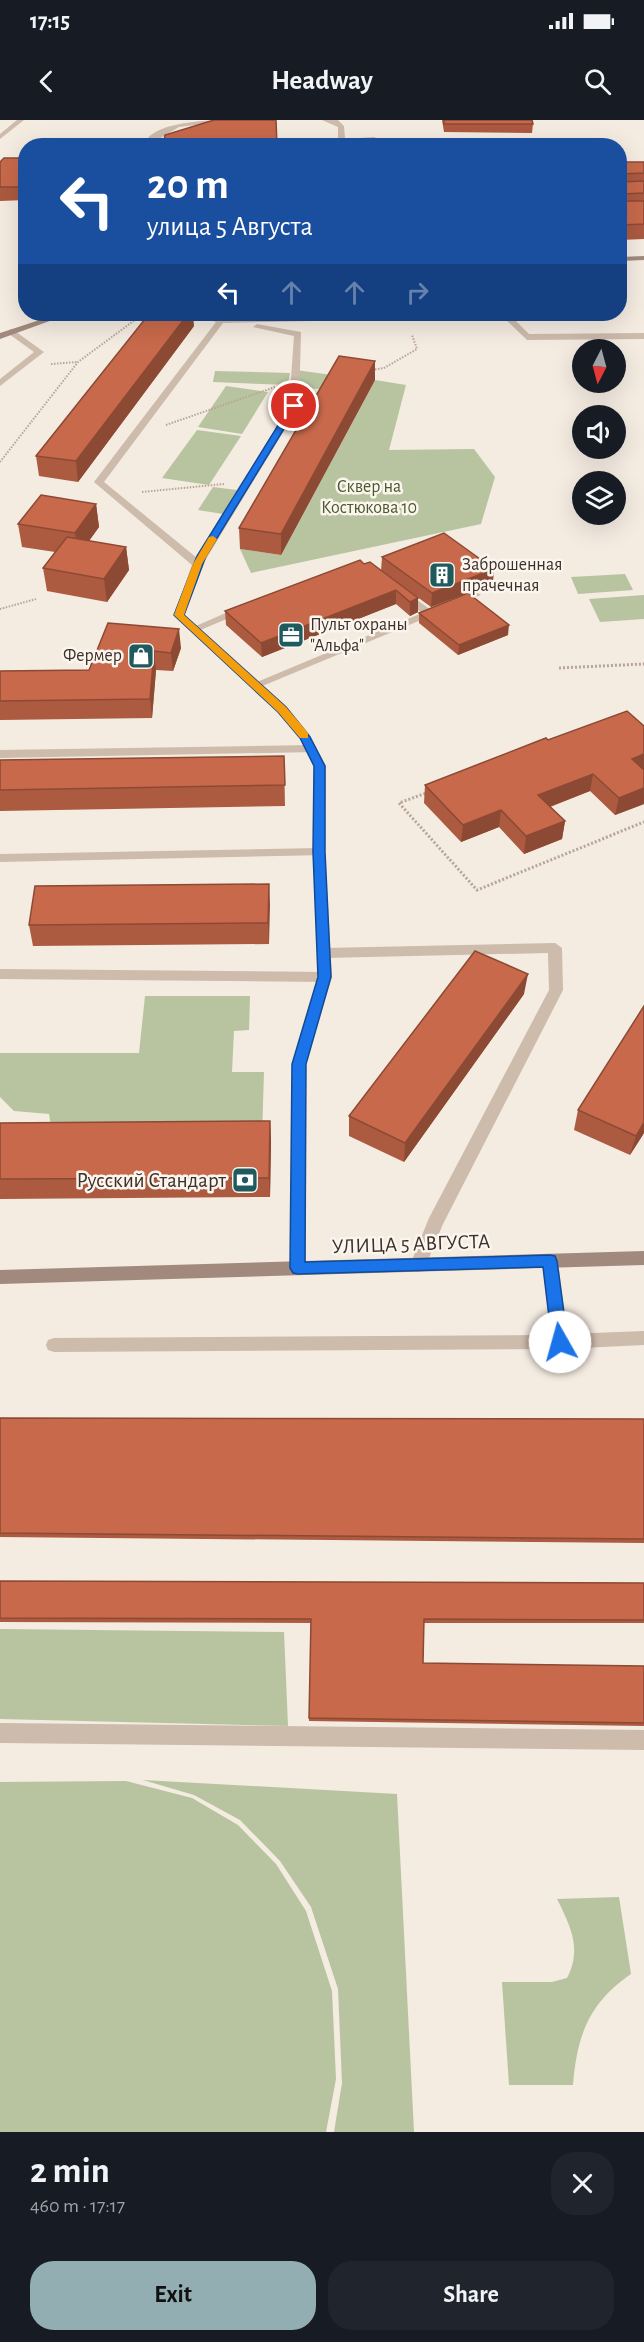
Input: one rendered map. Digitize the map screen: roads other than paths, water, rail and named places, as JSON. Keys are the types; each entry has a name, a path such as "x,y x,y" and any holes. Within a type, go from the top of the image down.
{"street":[{"path":"0,137 21,120"},
{"path":"152,138 185,123 245,120"},
{"path":"325,120 335,121 341,126 342,138"},
{"path":"627,259 644,258"},
{"path":"0,336 45,321"},
{"path":"198,564 99,482 221,321 298,334 294,406 198,564 179,615 282,709 305,737 320,766 319,852 325,977 299,1064 298,1268"},
{"path":"512,321 527,337 644,336"},
{"path":"0,383 40,352 12,332"},
{"path":"395,588 430,614"},
{"path":"256,685 476,595"},
{"path":"194,629 260,602"},
{"path":"0,754 311,749"},
{"path":"0,858 319,852"},
{"path":"325,952 555,948 556,990 435,1223 418,1264"},
{"path":"0,974 325,977"},
{"name":"УЛИЦА 5 АВГУСТА","path":"0,1277 644,1258"},
{"path":"550,1261 560,1342"},
{"path":"54,1345 560,1342 644,1338"},
{"path":"0,1733 644,1740"}],"place":[{"name":"Заброшенная прачечная","path":"442,575"},
{"name":"Пульт охраны \"Альфа\"","path":"291,635"},
{"name":"Фермер","path":"141,656"},
{"name":"Русский Стандарт","path":"245,1180"}],"park label":[{"name":"Сквер на Костюкова 10","path":"369,497"}]}
